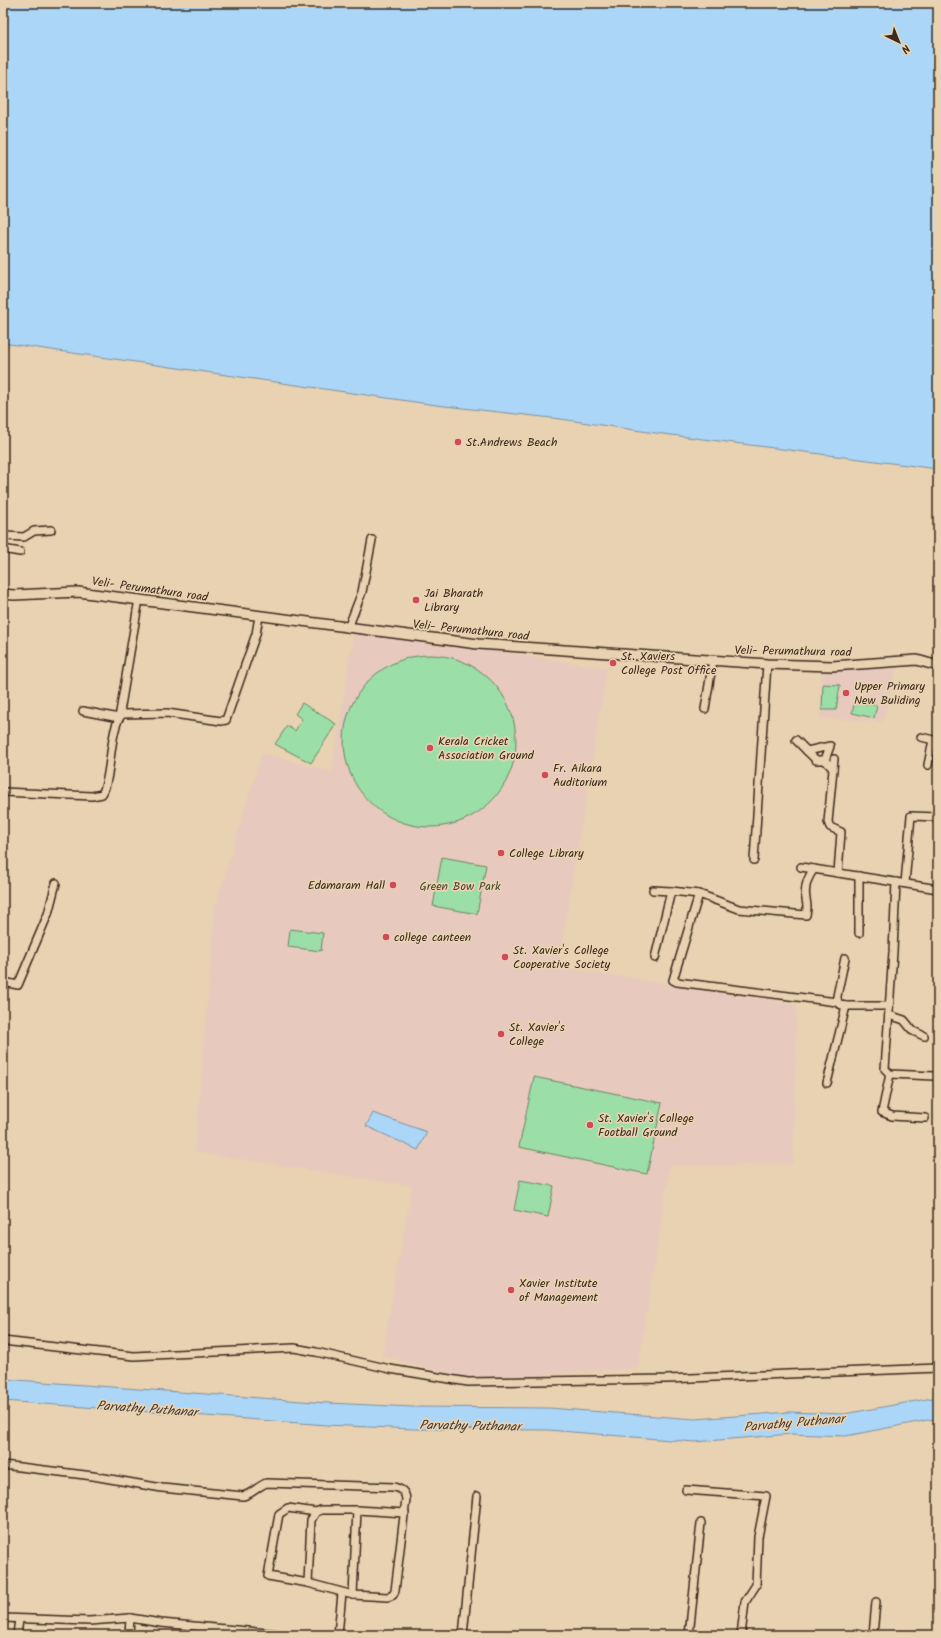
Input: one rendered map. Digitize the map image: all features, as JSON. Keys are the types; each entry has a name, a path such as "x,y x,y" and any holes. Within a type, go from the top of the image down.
{"main road":[{"name":"Veli- Perumathura road","path":"3,594 14,595 78,592 478,644 767,664 832,666 917,660 938,666"}],"street":[{"path":"3,539 5,536 24,537 34,531 51,530"},
{"path":"348,628 362,592 372,540"},
{"path":"3,549 20,552"},
{"path":"3,792 92,796 102,794 105,788 110,755 119,718 139,599"},
{"path":"119,718 123,714 127,713 167,713 221,721 226,720 256,634 259,616"},
{"path":"705,709 714,660"},
{"path":"754,860 767,664"},
{"path":"83,711 119,718"},
{"path":"921,737 935,740 928,765"},
{"path":"796,740 816,760 824,760 833,769"},
{"path":"807,751 830,746 824,760"},
{"path":"834,759 828,822 830,827 840,832 838,873"},
{"path":"905,884 911,816 938,817"},
{"path":"801,867 938,889"},
{"path":"654,890 699,894 738,909 806,915 808,909 805,898 807,878 814,869"},
{"path":"859,876 859,934"},
{"path":"896,882 885,1064 887,1072 890,1074 934,1076"},
{"path":"3,982 18,985 48,914 56,883"},
{"path":"655,958 671,891"},
{"path":"699,894 673,980 678,982 837,1002 839,1005 846,1006 889,1006"},
{"path":"837,1002 836,996 845,958"},
{"path":"827,1083 846,1006"},
{"path":"889,1015 904,1020 913,1031 924,1036"},
{"path":"890,1074 882,1112 892,1116 925,1118"},
{"path":"3,1341 134,1356 294,1348 390,1369 468,1382 667,1380 938,1368"},
{"path":"3,1465 93,1476 162,1488 243,1496 249,1495 259,1486 266,1484 394,1487 400,1489 405,1493 406,1498 405,1513 395,1590 393,1595 388,1597 353,1595 308,1583 268,1576 279,1514 288,1508 316,1512 321,1510 357,1510 405,1513"},
{"path":"686,1490 766,1496 758,1537 756,1585 745,1602 741,1635"},
{"path":"463,1635 477,1496"},
{"path":"353,1595 357,1510"},
{"path":"308,1583 311,1520 316,1512"},
{"path":"689,1635 701,1523"},
{"path":"338,1635 342,1593"},
{"path":"873,1635 876,1602"},
{"path":"3,1618 89,1620 130,1618 161,1623 289,1635"},
{"path":"129,1635 130,1618"},
{"path":"17,1635 19,1619"}],"shaded area":[{"name":"St. Xavier's College","path":"354,629 607,668 558,967 797,1004 793,1164 670,1166 638,1368 471,1380 382,1356 412,1186 195,1152 215,907 262,753 332,772"},
{"path":"822,667 896,669 883,722 820,718"}],"green space":[{"name":"Kerala Cricket Association Ground","path":"430,655 447,657 463,662 478,670 491,680 501,693 509,708 514,724 516,741 514,758 509,774 501,789 491,802 478,812 463,820 447,825 430,827 413,825 397,820 382,812 369,802 359,789 351,774 346,758 344,741 346,724 351,708 359,693 369,680 382,670 397,662 413,657"},
{"path":"823,684 840,685 836,710 822,710"},
{"path":"855,701 877,706 874,718 852,713"},
{"path":"302,703 336,724 311,763 275,744 287,726 295,731 302,719 295,714"},
{"name":"Green Bow Park","path":"442,857 486,865 477,914 433,906"},
{"path":"290,929 323,933 321,951 288,947"},
{"name":"St. Xavier's College Football Ground","path":"534,1077 662,1103 647,1174 519,1147"},
{"path":"520,1180 554,1186 548,1217 514,1210"}],"water":[{"path":"3,3 938,3 938,469 648,432 561,419 436,405 3,343"},
{"path":"373,1113 427,1132 418,1150 366,1126"},
{"name":"Parvathy Puthanar","path":"3,1379 328,1403 413,1407 549,1408 695,1419 790,1412 844,1414 938,1397 938,1418 846,1436 791,1434 695,1442 548,1430 412,1429 327,1425 3,1401"}],"place":[{"name":"St.Andrews Beach","path":"458,442"},
{"name":"Jai Bharath Library","path":"416,600"},
{"name":"St. Xaviers College Post Office","path":"613,663"},
{"name":"Upper Primary New Buliding","path":"846,693"},
{"name":"Kerala Cricket Association Ground","path":"430,748"},
{"name":"Fr. Aikara Auditorium","path":"545,775"},
{"name":"College Library","path":"501,853"},
{"name":"Edamaram Hall","path":"393,885"},
{"name":"college canteen","path":"386,937"},
{"name":"St. Xavier's College Cooperative Society","path":"505,957"},
{"name":"St. Xavier's College","path":"501,1034"},
{"name":"St. Xavier's College Football Ground","path":"590,1125"},
{"name":"Xavier Institute of Management","path":"511,1290"}]}
